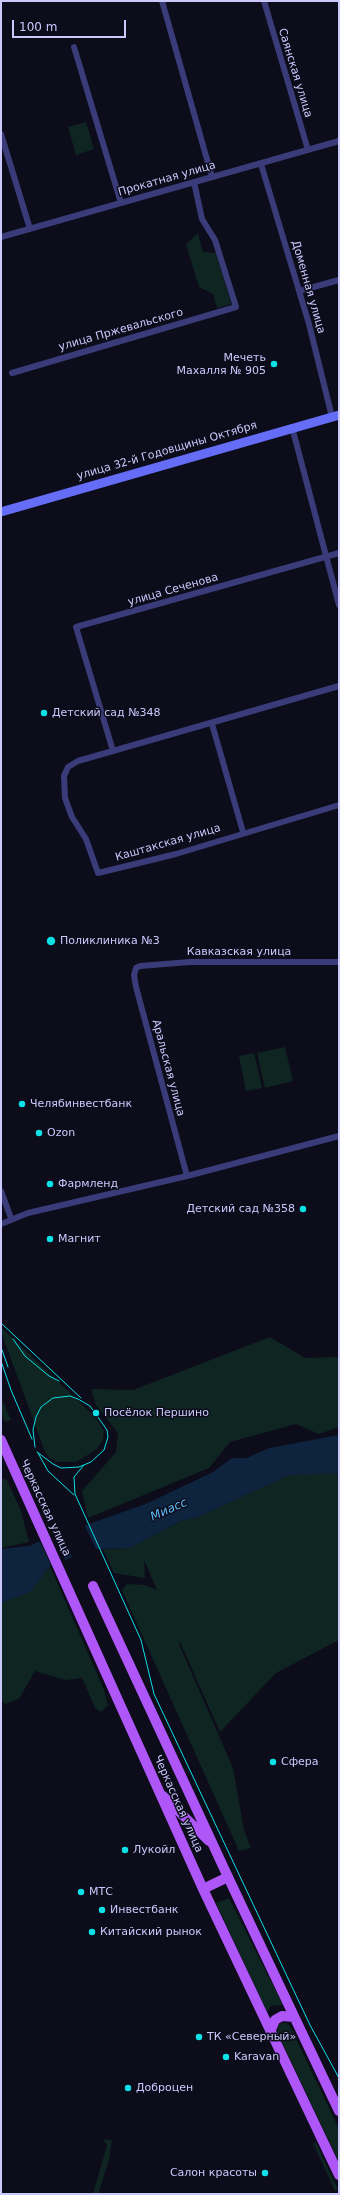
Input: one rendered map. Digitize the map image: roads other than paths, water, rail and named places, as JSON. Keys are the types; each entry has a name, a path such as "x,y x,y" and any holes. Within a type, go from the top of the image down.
{"main road":[{"name":"улица 32-й Годовщины Октября","path":"1,512 292,427 335,416"},
{"name":"Черкасская улица","path":"2,1447 36,1515 203,1889 339,2175"},
{"name":"Черкасская улица","path":"94,1586 214,1847 339,2111"},
{"path":"159,1792 214,1847"},
{"path":"203,1889 228,1877"},
{"path":"271,2030 275,2020 282,2016 294,2017"}],"street":[{"path":"162,1 212,177"},
{"name":"Саянская улица","path":"264,1 308,150"},
{"path":"74,47 121,203"},
{"path":"1,134 30,229"},
{"name":"Прокатная улица","path":"1,237 261,164 339,140"},
{"name":"Доменная улица","path":"261,164 335,416"},
{"name":"улица Пржевальского","path":"12,373 236,307 215,240 202,219 194,182"},
{"path":"299,291 339,280"},
{"path":"292,427 325,557 339,605"},
{"name":"улица Сеченова","path":"112,751 76,627 339,553"},
{"path":"112,751 212,724 339,686"},
{"path":"212,724 243,832"},
{"name":"Каштакская улица","path":"112,751 78,761 68,767 64,776 65,798 72,817 86,839 98,873 176,854 243,832 339,805"},
{"name":"Кавказская улица","path":"140,966 190,962 339,962"},
{"name":"Аральская улица","path":"140,966 136,968 134,975 136,987 187,1176"},
{"path":"1,1224 10,1218 187,1176 339,1136"},
{"path":"1,1191 10,1218"}],"water":[{"name":"Миасс","path":"339,1435 339,1473 289,1475 198,1517 181,1521 130,1548 93,1549 50,1566 30,1592 1,1603 1,1549 28,1546 148,1503 213,1472 232,1458 247,1458 269,1448"}],"tram line":[{"path":"1,1323 81,1398"},
{"path":"13,1339 25,1356 49,1376 59,1381"},
{"path":"1,1347 8,1367"},
{"path":"1,1361 11,1390 32,1439"},
{"path":"35,1447 33,1430 36,1417 41,1407 53,1398 70,1396 90,1406 107,1430 108,1437 104,1450 91,1462 79,1467 61,1468 37,1452"},
{"path":"38,1453 48,1471 74,1495"},
{"path":"84,1465 74,1477 75,1494 141,1640 154,1694 310,2025 339,2078"}],"place":[{"name":"Мечеть Махалля № 905","path":"274,364"},
{"name":"Детский сад №348","path":"44,713"},
{"name":"Поликлиника №3","path":"51,941"},
{"name":"Челябинвестбанк","path":"22,1104"},
{"name":"Ozon","path":"39,1133"},
{"name":"Фармленд","path":"50,1184"},
{"name":"Детский сад №358","path":"303,1209"},
{"name":"Магнит","path":"50,1239"},
{"name":"Посёлок Першино","path":"96,1413"},
{"name":"Сфера","path":"273,1762"},
{"name":"Лукойл","path":"125,1850"},
{"name":"МТС","path":"81,1892"},
{"name":"Инвестбанк","path":"102,1910"},
{"name":"Китайский рынок","path":"92,1932"},
{"name":"ТК «Северный»","path":"199,2037"},
{"name":"Karavan","path":"226,2057"},
{"name":"Доброцен","path":"128,2088"},
{"name":"Салон красоты","path":"265,2173"}]}
